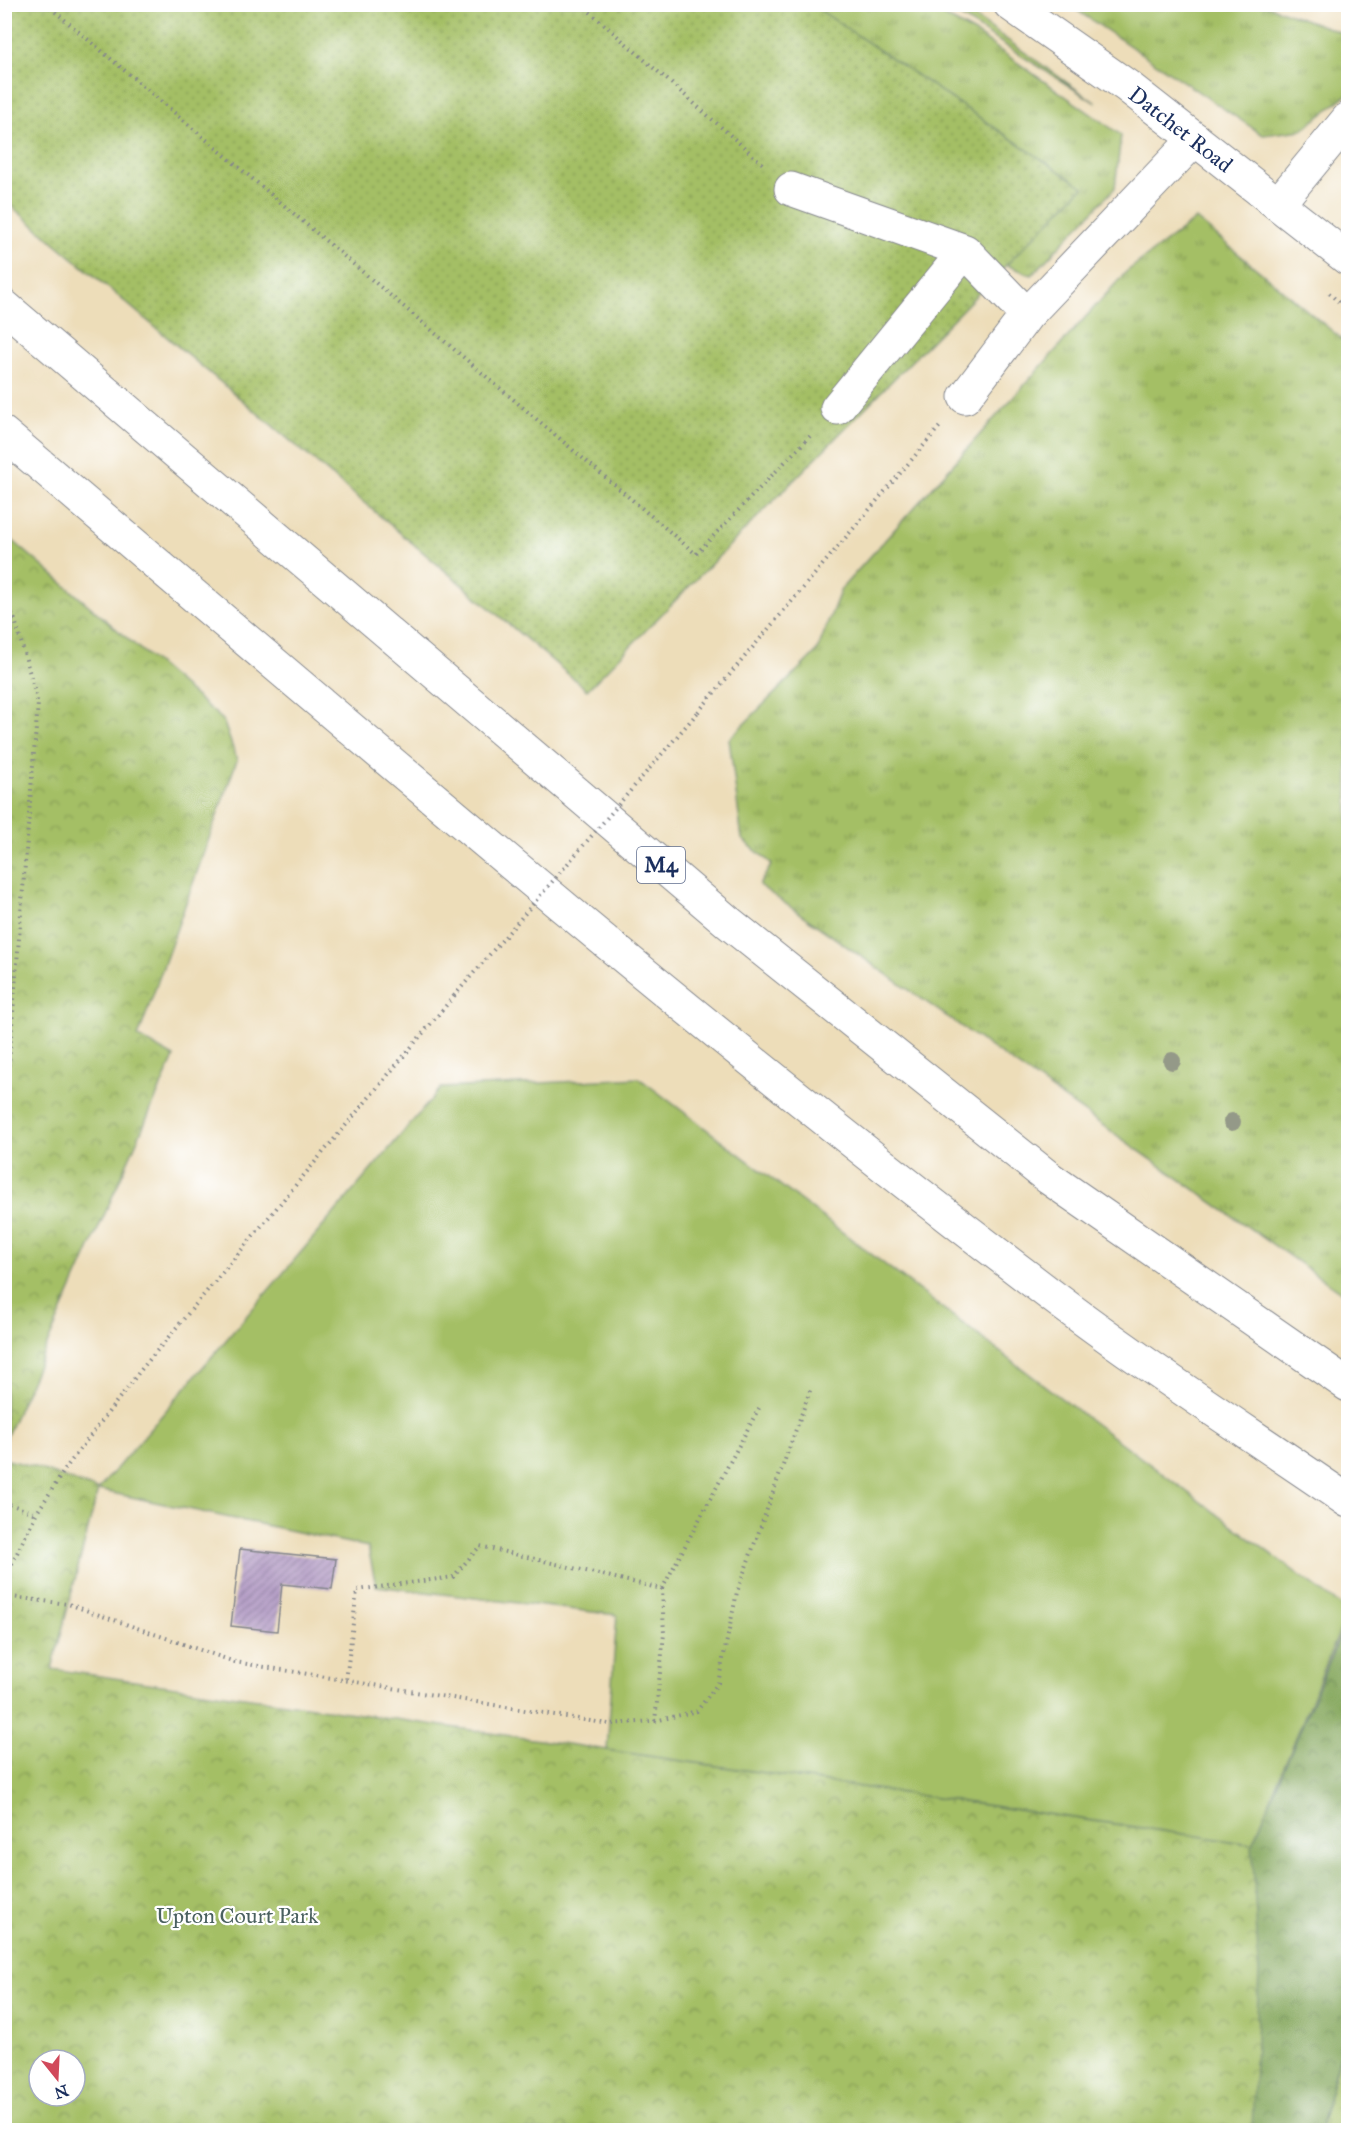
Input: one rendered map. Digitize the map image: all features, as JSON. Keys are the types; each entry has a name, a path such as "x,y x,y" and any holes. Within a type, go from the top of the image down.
{"main road":[{"name":"Datchet Road","path":"1010,4 1127,86 1348,259"},
{"path":"1278,204 1348,119"},
{"path":"965,397 1028,315 1195,139"},
{"path":"791,189 965,251 1028,315"},
{"path":"837,408 965,251"},
{"name":"M4","path":"4,306 756,944 1049,1178 1348,1385"},
{"path":"4,434 442,805 793,1095 1033,1282 1348,1501"}],"path":[{"path":"46,4 696,554 837,408"},
{"path":"581,4 791,189"},
{"path":"4,597 15,620 38,703 4,1124"},
{"path":"4,612 15,620"},
{"path":"4,1580 36,1514 68,1465 140,1371 454,996 698,712"},
{"path":"4,1596 68,1604 235,1662 346,1681 609,1724 655,1721 697,1711 718,1683 737,1592 811,1388"},
{"path":"655,1721 664,1634 662,1589 759,1408"},
{"path":"4,1502 36,1514"},
{"path":"346,1681 357,1590 453,1577 480,1546 662,1589"}],"green space":[{"path":"4,5 812,5 1083,187 587,690 5,201"},
{"path":"812,5 924,5 975,33 1121,135 1115,188 1032,275 1006,265 1082,187"},
{"path":"942,5 958,5 1096,103"},
{"path":"1069,5 1266,5 1348,35 1348,94 1302,130 1263,135"},
{"path":"1196,219 1348,344 1348,1297 759,885 772,864 742,839 729,739 817,651 841,589 1126,272"},
{"path":"5,534 223,720 237,760 138,1037 174,1057 5,1440"},
{"path":"639,1078 1082,1414 1348,1611 1252,1844 607,1750 617,1615 376,1586 368,1547 98,1490 441,1088"},
{"name":"Upton Court Park","path":"4,1459 32,1466 98,1490 52,1669 1252,1844 1259,1973 1252,2130 5,2130"},
{"path":"1348,1617 1348,1930 1343,1945 1348,1973 1348,2025 1320,2130 1120,2130 1159,1985 1252,1844"},
{"path":"1348,2026 1348,2130 1320,2130"}],"building":[{"path":"240,1549 336,1559 332,1589 282,1584 277,1631 231,1626"}]}
